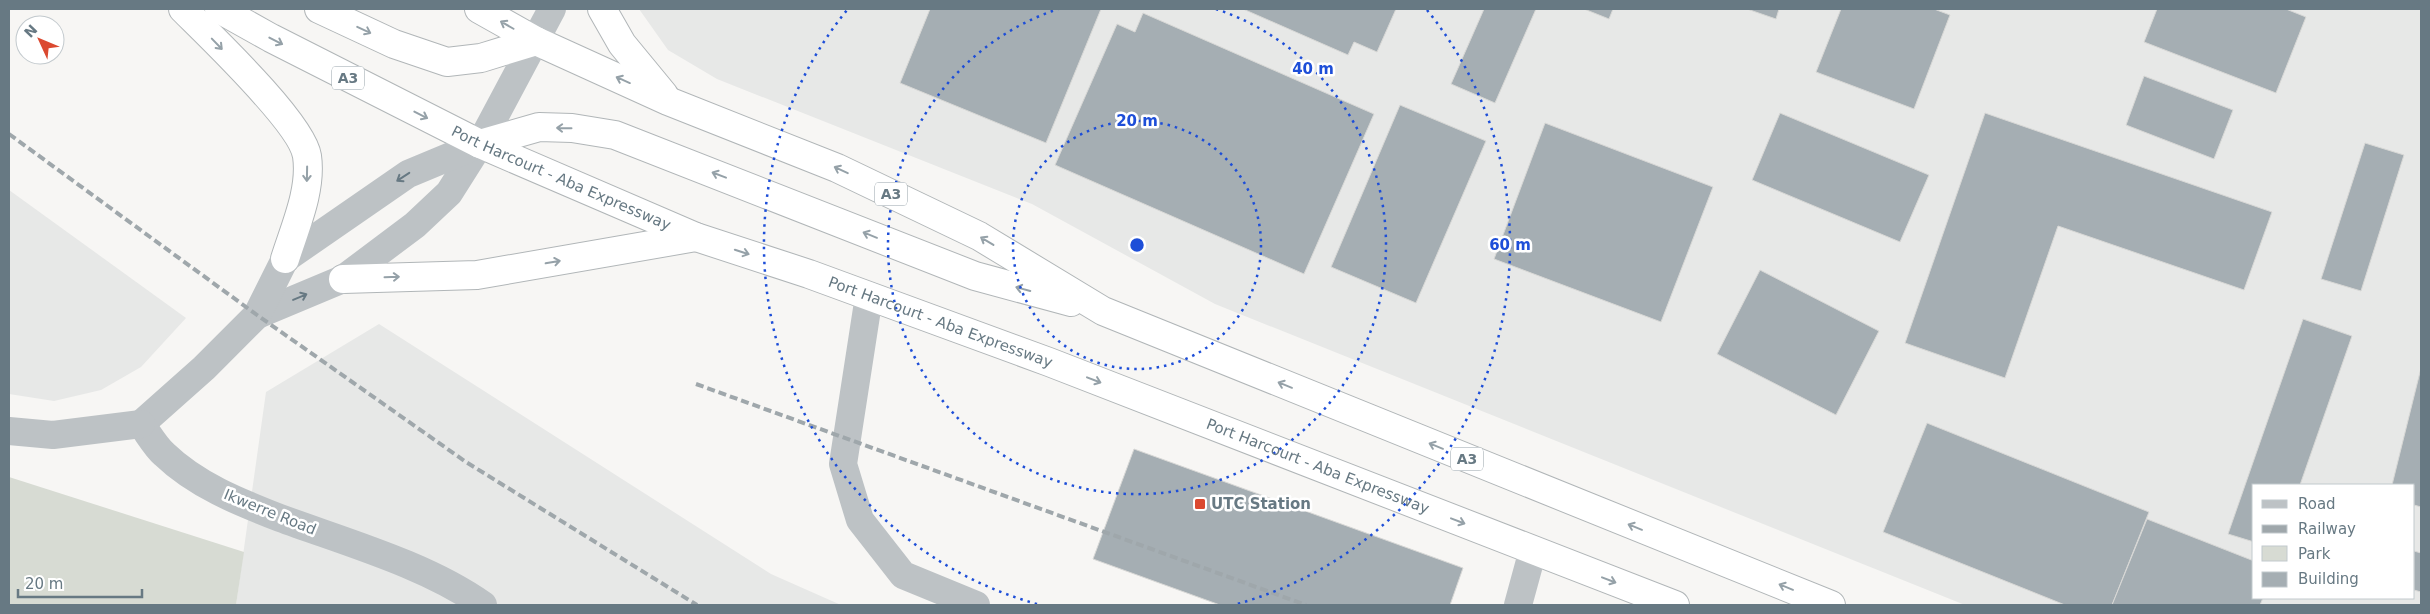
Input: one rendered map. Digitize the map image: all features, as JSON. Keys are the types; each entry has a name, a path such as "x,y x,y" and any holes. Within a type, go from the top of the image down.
{"highway":[{"path":"183,9 260,87 295,132 307,155 306,188 285,259"},
{"name":"Port Harcourt - Aba Expressway","path":"219,9 271,38 480,144 696,237 869,296 1049,362 1675,605"},
{"path":"320,9 394,44 447,62 481,58 536,41"},
{"name":"A3","path":"479,9 536,41 668,100 837,168 979,236 1104,311 1831,605"},
{"path":"602,9 622,44 668,100"},
{"path":"480,144 539,127 572,128 615,135 975,276 1104,311"},
{"path":"343,279 477,275 696,237"}],"street":[{"path":"257,315 343,279 415,225 449,193 480,144 552,9"},
{"path":"9,431 53,435 141,424 204,368 257,315 285,259 408,174 480,144"},
{"path":"869,296 844,464 860,520 903,575 976,605"},
{"name":"Ikwerre Road","path":"141,424 163,454 236,502 404,564 468,595 482,605"},
{"path":"1518,605 1533,550"}],"shaded area":[{"path":"639,9 2421,9 2421,605 1965,605 1215,304 1032,204 717,79 668,50"},
{"path":"9,190 186,318 141,367 101,390 54,401 9,394"},
{"path":"379,324 771,574 841,605 236,605 266,392"}],"green space":[{"path":"9,477 244,552 236,605 9,605"}],"building":[{"path":"930,9 1101,9 1046,143 900,83"},
{"path":"1243,9 1396,9 1377,52 1354,42 1348,55"},
{"path":"1484,9 1536,9 1495,103 1451,84"},
{"path":"1584,9 1613,9 1609,19"},
{"path":"1747,9 1779,9 1776,19"},
{"path":"1841,9 1934,9 1950,15 1914,109 1816,72"},
{"path":"2157,9 2286,9 2306,17 2276,93 2144,42"},
{"path":"1143,13 1374,114 1304,274 1055,165 1117,24 1135,32"},
{"path":"2144,76 2233,110 2214,159 2126,125"},
{"path":"1400,105 1486,141 1416,303 1331,267"},
{"path":"1780,113 1929,175 1900,242 1752,180"},
{"path":"1985,113 2272,212 2244,290 2058,226 2005,378 1905,343"},
{"path":"1545,123 1713,187 1661,322 1494,259"},
{"path":"2365,143 2404,155 2361,291 2321,279"},
{"path":"1760,270 1879,331 1836,415 1717,354"},
{"path":"2303,319 2352,336 2300,484 2252,484 2252,541 2228,534"},
{"path":"2421,368 2421,507 2415,505 2415,484 2392,484"},
{"path":"1927,423 2149,512 2112,605 2065,605 1883,532"},
{"name":"UTC Station","path":"1134,449 1463,568 1450,605 1220,605 1093,559"},
{"path":"2147,519 2252,560 2252,599 2263,599 2260,605 2112,605"},
{"path":"2415,551 2421,553 2421,592 2415,590"}],"railway":[{"path":"9,134 257,315 466,462 697,605"},
{"path":"696,384 1306,605"}],"place":[{"name":"UTC Station","path":"1200,504"}]}
